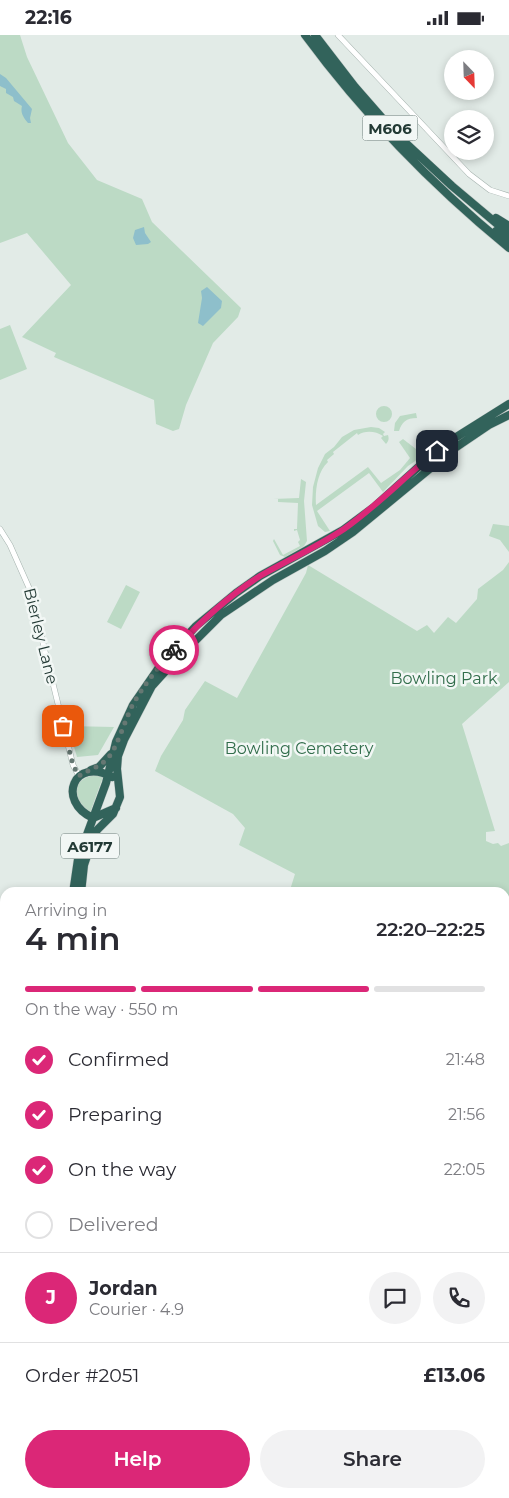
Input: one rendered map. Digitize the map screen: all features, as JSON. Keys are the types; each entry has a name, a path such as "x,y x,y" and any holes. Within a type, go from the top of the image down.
{"highway":[{"name":"M606","path":"305,35 331,70 391,139 448,195 509,248"},
{"name":"M606","path":"315,35 355,87 397,135 452,186 509,234"},
{"name":"M606","path":"448,195 509,241"},
{"name":"M606","path":"479,208 509,226"},
{"name":"A6177","path":"74,887 78,859 99,803 121,729 133,705 162,663 211,613 260,577 343,530 374,507 431,456 458,436 509,404"},
{"path":"113,751 99,767 79,776 73,786 72,795 81,811 93,818 116,808 120,791 118,756 138,711 152,686 214,621 272,580 325,551 353,532 454,448 509,415"},
{"path":"90,771 108,775 118,781"},
{"name":"A6177","path":"99,803 103,815"},
{"name":"A6177","path":"82,887 84,865 97,830 110,819 116,808"}],"street":[{"path":"338,35 469,174 490,189 509,196"},
{"name":"Bierley Lane","path":"0,529 10,545 30,589 73,765 79,776"}],"green space":[{"path":"0,35 20,35 27,57 68,143 97,180 142,199 152,222 241,308 238,317 213,343 186,405 179,429 173,431 156,424 154,400 54,357 56,353 22,337 71,285 27,233 0,243"},
{"path":"10,325 27,369 0,380 0,329"},
{"path":"384,406 392,414 384,422 376,414"},
{"path":"416,413 417,418 407,420 399,431 394,431 395,423 400,416"},
{"path":"371,427 379,428 385,432 384,436 388,435 387,443 381,438 383,436 377,433 367,432 358,435 357,433 333,452 334,454 327,460 328,462 319,476 316,488 316,505 368,467 381,483 400,470 410,458 399,442 403,439 416,449 421,457 408,466 383,492 369,473 317,511 330,531 325,532 318,526 312,505 313,487 318,468 325,454 342,437 354,430"},
{"path":"301,479 306,482 304,501 307,541 304,546 285,557 280,555 273,541 274,539 283,555 300,546 297,530 294,531 294,529 297,529 298,503 278,502 278,499 273,499 299,498"},
{"path":"493,524 509,526 509,552 500,540 489,536"},
{"name":"Bowling Cemetery","path":"509,562 509,682 462,724 495,831 486,832 486,841 493,844 498,843 501,846 509,843 509,887 291,887 295,874 239,845 245,828 233,814 155,771 161,756 183,720 185,710 205,681 237,698 306,573 308,565 417,631 427,625 434,633 448,617 456,623 477,599 478,589 503,570"},
{"path":"126,585 140,592 121,629 107,622"},
{"path":"68,726 114,727 98,755 77,757"},
{"path":"96,775 103,777 90,813 80,802 76,791 81,781"}],"water":[{"path":"0,74 6,78 32,109 31,123 28,123 24,117 22,106 6,93 6,89 0,86"},
{"path":"144,227 145,233 151,242 136,245 133,238 135,230"},
{"path":"207,287 222,301 221,308 203,326 198,323 202,298 201,291"}],"way so far":[{"path":"63,726 73,765 79,776 99,767 108,759 113,751 133,705 150,679 174,650"}],"route":[{"path":"174,650 196,626 236,593 289,560 322,543 360,518 437,451"}],"park label":[{"name":"Bowling Park","path":"444,678"}]}
